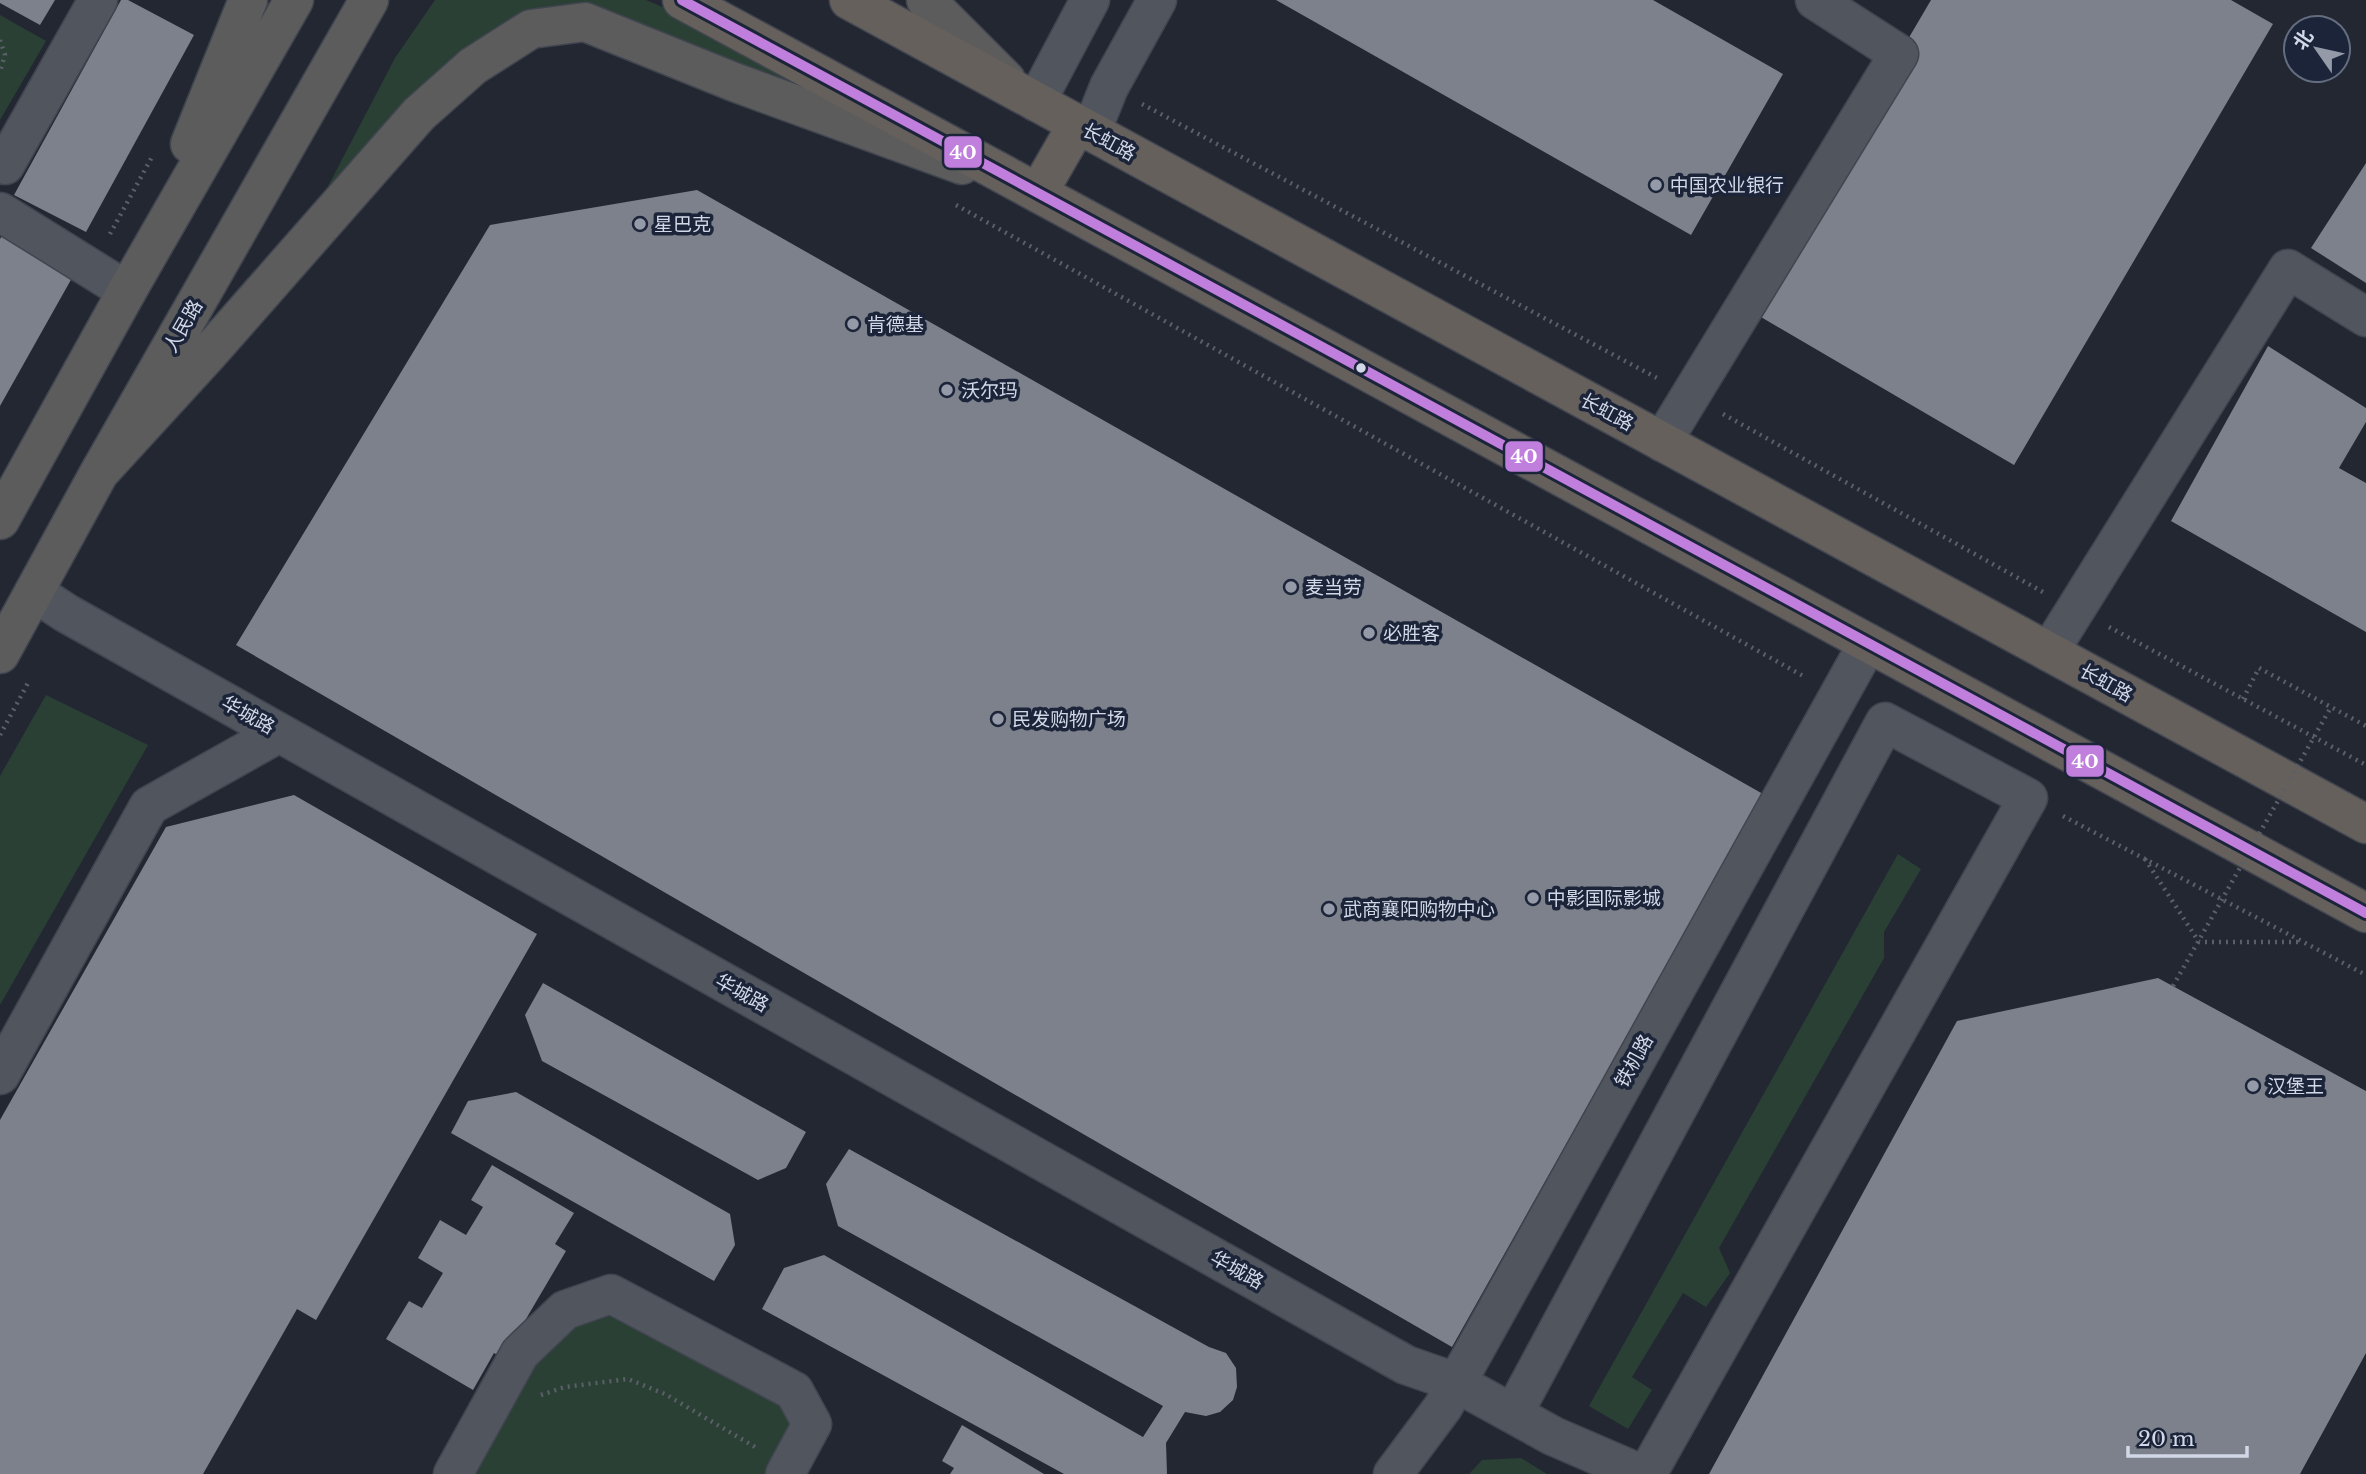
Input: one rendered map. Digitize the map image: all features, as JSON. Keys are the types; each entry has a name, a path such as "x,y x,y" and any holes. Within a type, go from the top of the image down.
{"highway":[{"path":"682,0 2366,913"},
{"name":"长虹路","path":"849,0 2366,824"},
{"path":"1034,191 1084,128"}],"main road":[{"path":"136,276 248,0"},
{"path":"0,520 136,276 295,0"},
{"name":"人民路","path":"0,654 99,473 369,0"},
{"path":"926,0 1026,96"},
{"path":"99,473 208,354 419,114 473,66 531,29 584,22 734,82 1034,191"}],"street":[{"path":"2,167 98,0"},
{"path":"1026,96 1090,0"},
{"path":"1084,128 1157,0"},
{"path":"1662,442 1899,54 1815,0"},
{"path":"0,212 136,276"},
{"path":"2049,652 2288,268 2366,317"},
{"name":"华城路","path":"34,593 279,733 848,1037 1406,1365 1455,1381 1553,1436 1640,1474"},
{"name":"铁机路","path":"1393,1474 1443,1407 1455,1381 1868,643"},
{"path":"1513,1413 1885,722 2028,798 1647,1474"},
{"path":"0,1076 149,806 279,733"},
{"path":"453,1474 520,1353 565,1310 611,1294 794,1391 812,1424 787,1471"}],"path":[{"path":"0,40 5,55 0,71"},
{"path":"953,203 1838,696"},
{"path":"2243,699 2259,668 2366,726"},
{"path":"2174,986 2331,707"},
{"path":"2028,798 2366,975"},
{"path":"2144,859 2199,942"},
{"path":"2199,942 2302,942"},
{"path":"539,1396 565,1387 628,1379 665,1394 787,1471"}],"green space":[{"path":"435,0 646,0 698,22 948,160 585,22 531,29 289,261 395,58"},
{"path":"0,15 46,41 0,120"},
{"path":"46,695 148,745 0,1005 0,776"},
{"path":"1898,854 1921,869 1884,932 1884,958 1719,1248 1730,1273 1706,1307 1683,1293 1632,1377 1652,1390 1628,1429 1589,1406"},
{"path":"611,1294 794,1391 785,1474 452,1474 520,1353"},
{"path":"1521,1458 1547,1474 1469,1474 1482,1460"}],"building":[{"path":"0,0 55,0 40,25 0,3"},
{"path":"121,0 128,0 194,35 86,232 14,195"},
{"path":"1276,0 1653,0 1783,74 1691,235"},
{"path":"1931,0 2231,0 2273,24 2014,465 1749,310"},
{"path":"2366,163 2366,283 2311,248"},
{"name":"民发购物广场","path":"697,190 1763,794 1452,1347 236,645 490,225"},
{"path":"6,229 77,269 0,406 0,239"},
{"path":"2268,346 2366,408 2366,422 2339,468 2366,483 2366,632 2171,521"},
{"path":"294,795 537,934 316,1320 297,1309 203,1474 0,1474 0,1120 166,827"},
{"path":"2158,978 2366,1091 2366,1353 2300,1474 1709,1474 1957,1021"},
{"path":"543,983 806,1132 786,1168 758,1180 542,1061 525,1015"},
{"path":"516,1092 730,1214 735,1245 714,1281 451,1133 468,1101"},
{"path":"849,1149 1209,1347 1226,1353 1236,1368 1237,1387 1233,1400 1220,1412 1206,1416 1185,1412 1166,1443 1167,1474 1064,1474 762,1309 784,1268 824,1255 1143,1437 1163,1406 838,1226 826,1184"},
{"path":"492,1165 574,1213 555,1244 566,1251 503,1358 494,1353 473,1390 386,1339 409,1301 422,1308 443,1273 418,1258 440,1220 466,1235 483,1207 471,1200"},
{"path":"962,1425 1044,1474 950,1474 954,1468 942,1461"}],"transit line":[{"name":"40","path":"682,0 2366,913"}],"place":[{"name":"中国农业银行","path":"1656,185"},
{"name":"星巴克","path":"640,224"},
{"name":"肯德基","path":"853,324"},
{"name":"沃尔玛","path":"947,390"},
{"name":"麦当劳","path":"1291,587"},
{"name":"必胜客","path":"1369,633"},
{"name":"民发购物广场","path":"998,719"},
{"name":"中影国际影城","path":"1533,898"},
{"name":"武商襄阳购物中心","path":"1329,909"},
{"name":"汉堡王","path":"2253,1086"}]}
